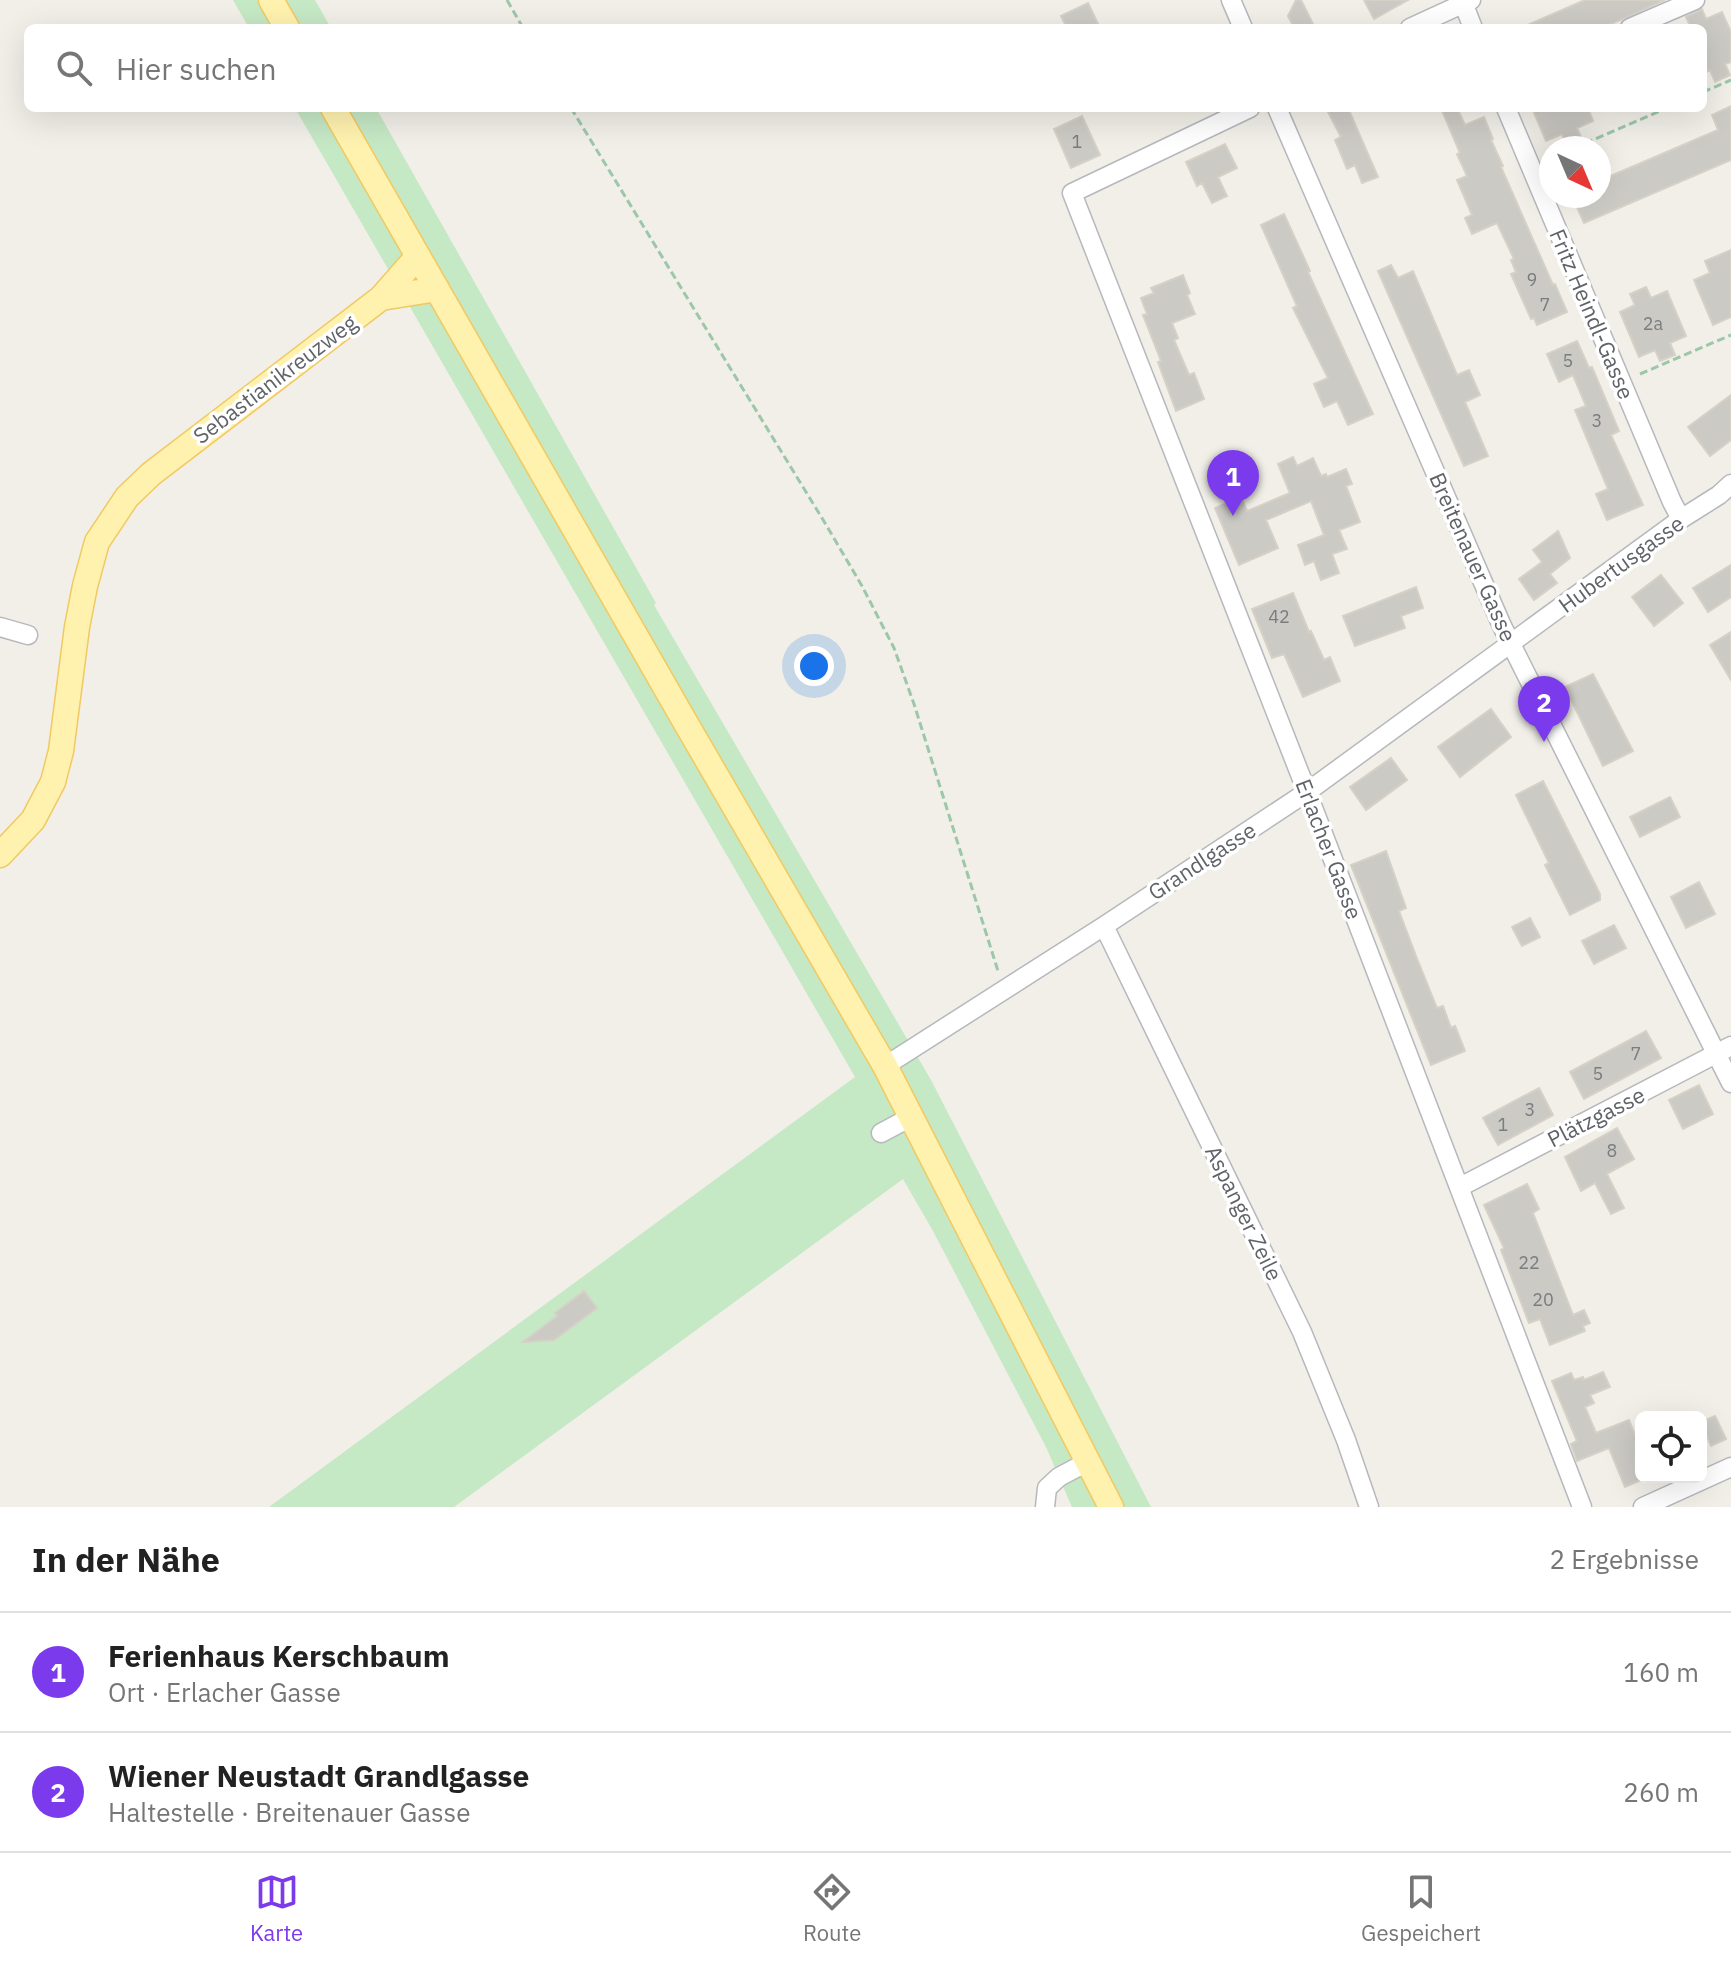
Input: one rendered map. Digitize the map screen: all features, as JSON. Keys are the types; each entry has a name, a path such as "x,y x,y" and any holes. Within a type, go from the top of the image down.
{"main road":[{"path":"271,0 285,24"},
{"path":"335,112 885,1066 1111,1507"},
{"path":"381,298 418,256"},
{"name":"Sebastianikreuzweg","path":"0,855 33,820 53,782 61,751 85,586 97,542 127,497 151,474 381,298 437,289"}],"street":[{"path":"1231,0 1241,24"},
{"path":"1639,24 1695,0"},
{"path":"1418,24 1466,1 1472,24"},
{"name":"Erlacher Gasse","path":"1242,112 1072,193 1582,1507"},
{"name":"Breitenauer Gasse","path":"1279,112 1511,644 1724,1050 1731,1083"},
{"name":"Fritz Heindl-Gasse","path":"1508,112 1681,519"},
{"name":"Hubertusgasse","path":"1511,644 1681,519 1727,496"},
{"path":"0,627 28,635"},
{"name":"Grandlgasse","path":"885,1066 1307,792 1511,644"},
{"name":"Aspanger Zeile","path":"1104,926 1302,1332 1346,1440 1369,1507"},
{"name":"Plätzgasse","path":"1460,1187 1724,1050"},
{"path":"881,1133 911,1117"},
{"path":"1045,1507 1047,1488 1059,1477 1089,1461"},
{"path":"1643,1507 1731,1467"}],"path":[{"path":"507,0 521,24"},
{"path":"1707,90 1731,80"},
{"path":"573,112 825,523 894,648 1004,990"},
{"path":"1602,136 1658,112"},
{"path":"1622,382 1731,335"}],"green space":[{"path":"233,0 257,0 271,24 247,24"},
{"path":"286,0 315,0 329,24 300,24"},
{"path":"297,112 378,112 656,603 654,605 931,1080 1151,1507 1072,1507 1046,1447 903,1179 454,1507 269,1507 855,1077"}],"building":[{"path":"1296,0 1301,0 1313,24 1292,24 1288,16"},
{"path":"1364,0 1408,0 1374,19"},
{"path":"1585,0 1665,0 1611,24 1530,24"},
{"path":"1088,3 1098,24 1065,24 1061,16"},
{"path":"1702,9 1706,19 1722,12 1731,32 1731,62 1725,64 1730,75 1715,82 1710,70 1707,72 1707,24 1689,24 1686,17"},
{"path":"1731,106 1731,160 1584,223 1577,208 1611,208 1611,176 1718,130 1712,115"},
{"path":"1328,112 1350,112 1378,177 1362,183 1355,165 1347,169 1335,140 1341,137"},
{"path":"1443,112 1459,112 1465,125 1484,117 1501,167 1567,312 1537,325 1534,318 1531,319 1511,274 1516,272 1511,260 1514,259 1497,223 1472,234 1465,218 1472,215 1457,180 1467,176 1457,154 1460,153"},
{"path":"1534,112 1590,112 1593,121 1577,128 1581,136 1544,136"},
{"path":"1082,116 1100,155 1071,168 1054,129"},
{"path":"1225,144 1237,168 1218,177 1227,196 1212,203 1202,183 1197,186 1186,162"},
{"path":"1284,214 1373,414 1348,425 1337,401 1324,407 1314,384 1328,378 1293,308 1297,306 1261,225"},
{"path":"1731,250 1731,317 1713,325 1694,280 1710,273 1705,261"},
{"path":"1391,265 1398,278 1413,271 1457,375 1469,370 1480,395 1465,402 1488,456 1464,466 1378,271"},
{"path":"1183,275 1195,314 1172,323 1178,338 1174,340 1189,375 1194,373 1204,399 1176,411 1143,315 1147,314 1141,298 1154,293 1151,288"},
{"path":"1646,287 1651,298 1667,291 1686,336 1670,343 1675,355 1660,361 1655,350 1639,357 1620,312 1635,305 1630,294"},
{"path":"1577,341 1589,368 1592,367 1619,431 1611,435 1643,505 1607,520 1596,494 1608,489 1575,410 1586,406 1573,375 1559,382 1547,354"},
{"path":"1731,395 1731,440 1710,456 1688,427"},
{"path":"1293,457 1297,466 1313,458 1321,476 1326,474 1327,477 1346,469 1352,484 1346,486 1360,522 1339,530 1347,549 1332,554 1339,573 1321,580 1314,561 1305,565 1298,545 1324,535 1311,501 1266,520 1278,548 1239,565 1215,508 1241,497 1247,511 1290,493 1278,464"},
{"path":"1558,531 1570,558 1550,574 1557,583 1534,600 1519,579 1542,562 1533,550"},
{"path":"1731,565 1731,597 1708,612 1693,588"},
{"path":"1661,575 1683,603 1654,626 1632,597"},
{"path":"1416,587 1423,608 1401,616 1405,628 1355,646 1343,616"},
{"path":"1293,593 1309,632 1324,660 1330,657 1340,681 1303,697 1284,654 1272,658 1252,609"},
{"path":"1731,632 1731,680 1710,645"},
{"path":"1593,674 1633,751 1603,766 1565,687"},
{"path":"1491,709 1511,737 1460,777 1438,747"},
{"path":"1391,758 1407,780 1366,810 1350,787"},
{"path":"1543,781 1600,894 1600,900 1570,915 1516,795"},
{"path":"1670,797 1680,817 1640,837 1630,817"},
{"path":"1386,851 1406,908 1399,911 1416,956 1437,1008 1443,1006 1451,1028 1455,1026 1465,1051 1431,1065 1351,865"},
{"path":"1699,882 1715,914 1686,928 1671,897"},
{"path":"1530,918 1540,937 1522,946 1512,927"},
{"path":"1614,925 1626,948 1594,964 1582,941"},
{"path":"1646,1031 1661,1058 1584,1099 1570,1072"},
{"path":"1699,1085 1713,1114 1683,1129 1669,1100"},
{"path":"1539,1088 1553,1115 1498,1145 1483,1118"},
{"path":"1617,1128 1634,1159 1607,1174 1624,1208 1611,1214 1595,1183 1581,1191 1565,1157"},
{"path":"1527,1184 1539,1209 1533,1213 1573,1315 1584,1310 1590,1323 1583,1326 1585,1331 1550,1345 1540,1319 1529,1323 1501,1250 1504,1248 1484,1205"},
{"path":"584,1291 597,1308 554,1340 523,1342 557,1316 555,1313"},
{"path":"1603,1372 1610,1387 1590,1395 1594,1403 1585,1407 1596,1433 1629,1420 1635,1434 1635,1483 1625,1487 1609,1448 1577,1461 1571,1444 1577,1441 1552,1381 1571,1373 1574,1380 1583,1377 1584,1380"},
{"path":"1715,1416 1726,1439 1711,1446 1707,1436 1707,1419"}],"place":[{"name":"Ferienhaus Kerschbaum","path":"1233,516"},
{"name":"Wiener Neustadt Grandlgasse","path":"1544,742"}]}
